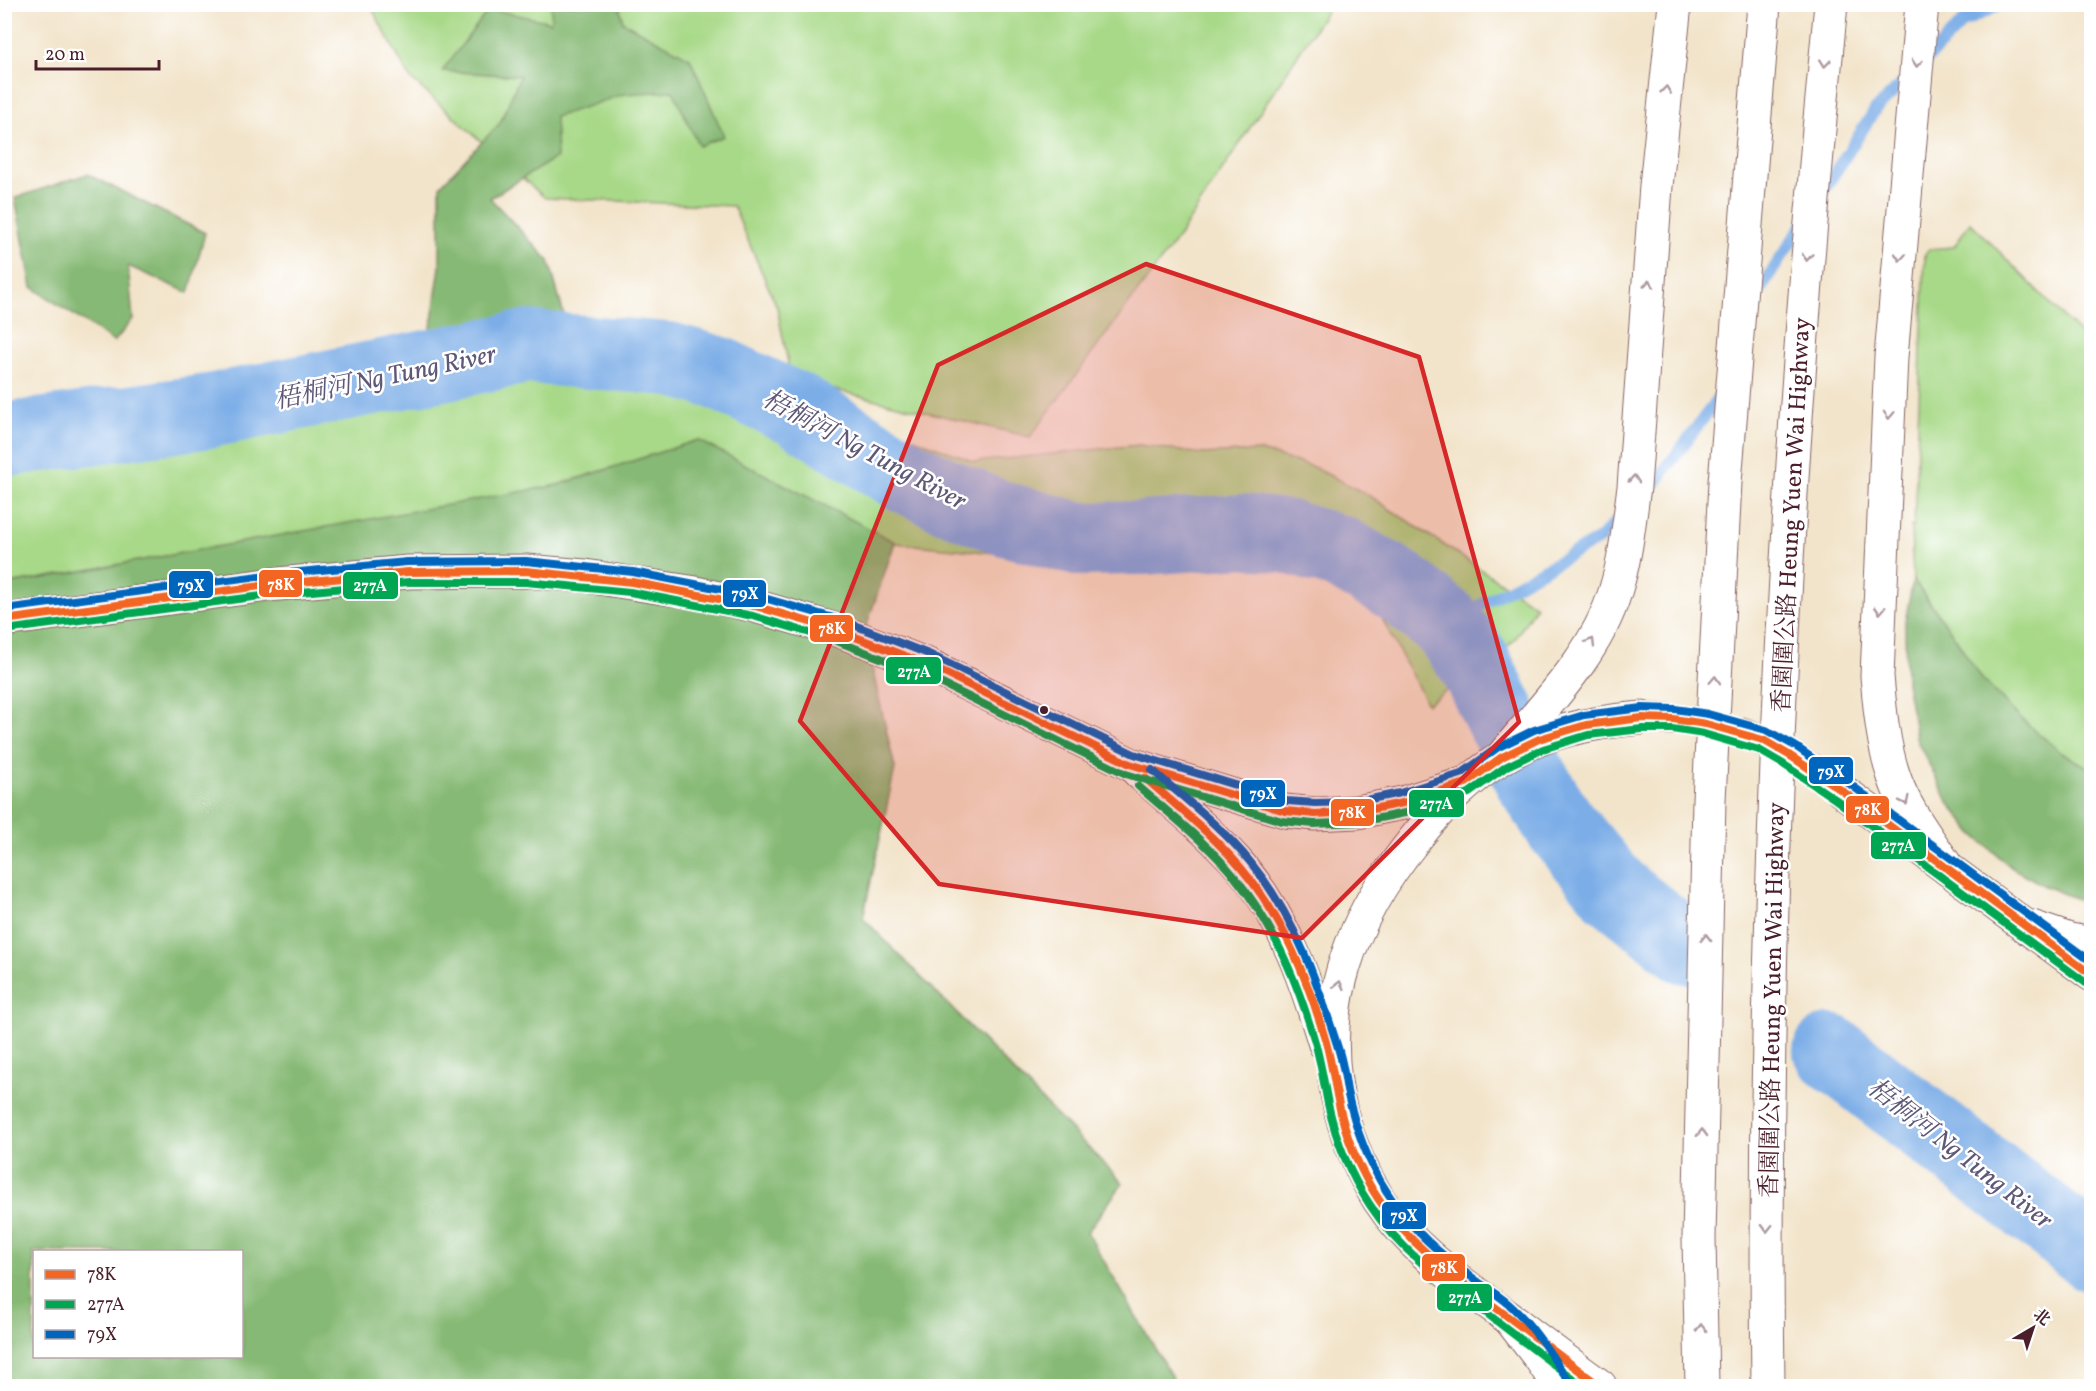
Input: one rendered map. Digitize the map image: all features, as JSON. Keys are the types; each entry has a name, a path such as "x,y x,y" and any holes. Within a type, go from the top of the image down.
{"main road":[{"path":"1502,758 1582,657 1603,623 1616,591 1634,488 1656,186 1675,4"},
{"path":"1702,1386 1699,1238 1709,800 1725,482 1764,4"},
{"name":"香園圍公路 Heung Yuen Wai Highway","path":"1768,1386 1767,1261 1774,828 1790,490 1812,191 1831,4"},
{"path":"1922,4 1891,357 1877,676 1880,713 1894,778 1911,812 1948,869"},
{"path":"4,620 268,585 408,572 526,571 585,576 696,593 755,606 837,630 926,664 1130,764 1285,811 1315,814 1426,806 1466,783 1502,758 1539,739 1586,725 1642,718"},
{"path":"1130,764 1216,840 1242,869 1280,924 1294,953 1332,1064 1347,1133 1378,1198 1398,1227 1422,1251 1600,1386"},
{"path":"1841,790 2091,975"},
{"path":"1332,1064 1331,1035 1335,1004 1350,946 1364,914 1426,806"},
{"path":"2021,924 2070,940 2091,944"},
{"path":"1510,1319 1541,1359 1558,1386"}],"highlighted area":[{"path":"1146,264 1419,357 1519,722 1302,938 939,884 800,721 938,365"}],"green space":[{"path":"1331,4 1179,236 1030,437 794,380 868,420 975,462 1139,445 1202,454 1260,451 1313,467 1370,496 1536,606 1515,639 1501,653 1427,704 1378,611 1337,585 1243,542 1167,570 875,541 698,440 548,488 5,585 5,460 352,400 607,330 764,363 791,378 777,307 733,206 545,198 410,78 370,5"},
{"path":"551,5 619,5 623,22 690,58 724,136 699,146 673,91 624,94 555,117 557,157 490,198 549,261 578,367 414,360 430,334 440,267 440,186 500,123 520,76 442,71 489,9 551,22"},
{"path":"87,174 205,233 189,293 128,266 133,319 114,342 32,287 15,198"},
{"path":"1970,222 2091,345 2091,769 2062,753 2020,718 1982,679 1913,580 1911,526 1914,527 1925,254 1929,249 1954,247"},
{"path":"698,440 895,542 864,633 895,768 863,918 1123,1183 1087,1232 1177,1386 5,1386 5,585 558,485"},
{"path":"1913,580 1982,679 2020,718 2062,753 2091,769 2091,905 2045,886 2012,868 1972,833 1948,801 1917,741 1906,683 1905,622"}],"waterway":[{"path":"1925,61 1963,22 2002,4"},
{"path":"1822,193 1875,110 1908,78"},
{"path":"1749,307 1802,225"},
{"name":"梧桐河 Ng Tung River","path":"4,440 209,411 526,347 669,359 718,373 797,410 906,476 952,498 1002,518 1078,539 1143,538 1244,531 1289,537 1339,552 1399,586 1446,624 1473,660 1532,780 1561,826 1615,891 1686,947"},
{"path":"1640,498 1656,482 1725,389"},
{"path":"1446,624 1599,539 1623,515"},
{"name":"梧桐河 Ng Tung River","path":"1830,1051 2092,1255"}],"tunnel":[{"path":"1642,718 1704,723 1749,735 1783,752 1841,790"}],"transit line":[{"name":"79X","path":"4,609 267,575 407,562 526,561 633,572 757,596 841,620 931,655 1134,754 1287,801 1315,803 1356,802 1400,793 1461,774 1497,748 1534,730 1584,715 1642,708 1675,709 1708,714 1766,730 1795,746 2092,962"},
{"name":"78K","path":"4,620 268,585 408,572 526,571 632,582 755,606 837,630 926,664 1130,764 1285,811 1315,814 1357,812 1403,803 1466,783 1502,757 1539,739 1586,725 1642,718 1673,719 1706,724 1763,740 1789,755 1841,790 2092,975"},
{"name":"277A","path":"5,630 269,595 409,582 526,582 630,592 753,616 834,640 922,674 1126,774 1282,821 1314,824 1359,822 1405,813 1469,793 1507,766 1543,749 1588,735 1642,729 1672,729 1704,734 1759,750 1783,764 1835,799 2086,983"},
{"name":"79X","path":"1152,770 1240,850 1281,906 1304,953 1323,1001 1340,1056 1350,1104 1362,1143 1373,1168 1396,1205 1405,1218 1439,1251 1504,1300 1521,1316 1568,1380"},
{"name":"78K","path":"1145,778 1219,844 1241,868 1282,928 1319,1019 1349,1139 1365,1177 1379,1200 1404,1231 1447,1271 1600,1386"},
{"name":"277A","path":"1138,786 1188,829 1234,876 1273,934 1301,998 1319,1058 1331,1117 1340,1144 1356,1182 1382,1222 1424,1265 1583,1386"}]}
